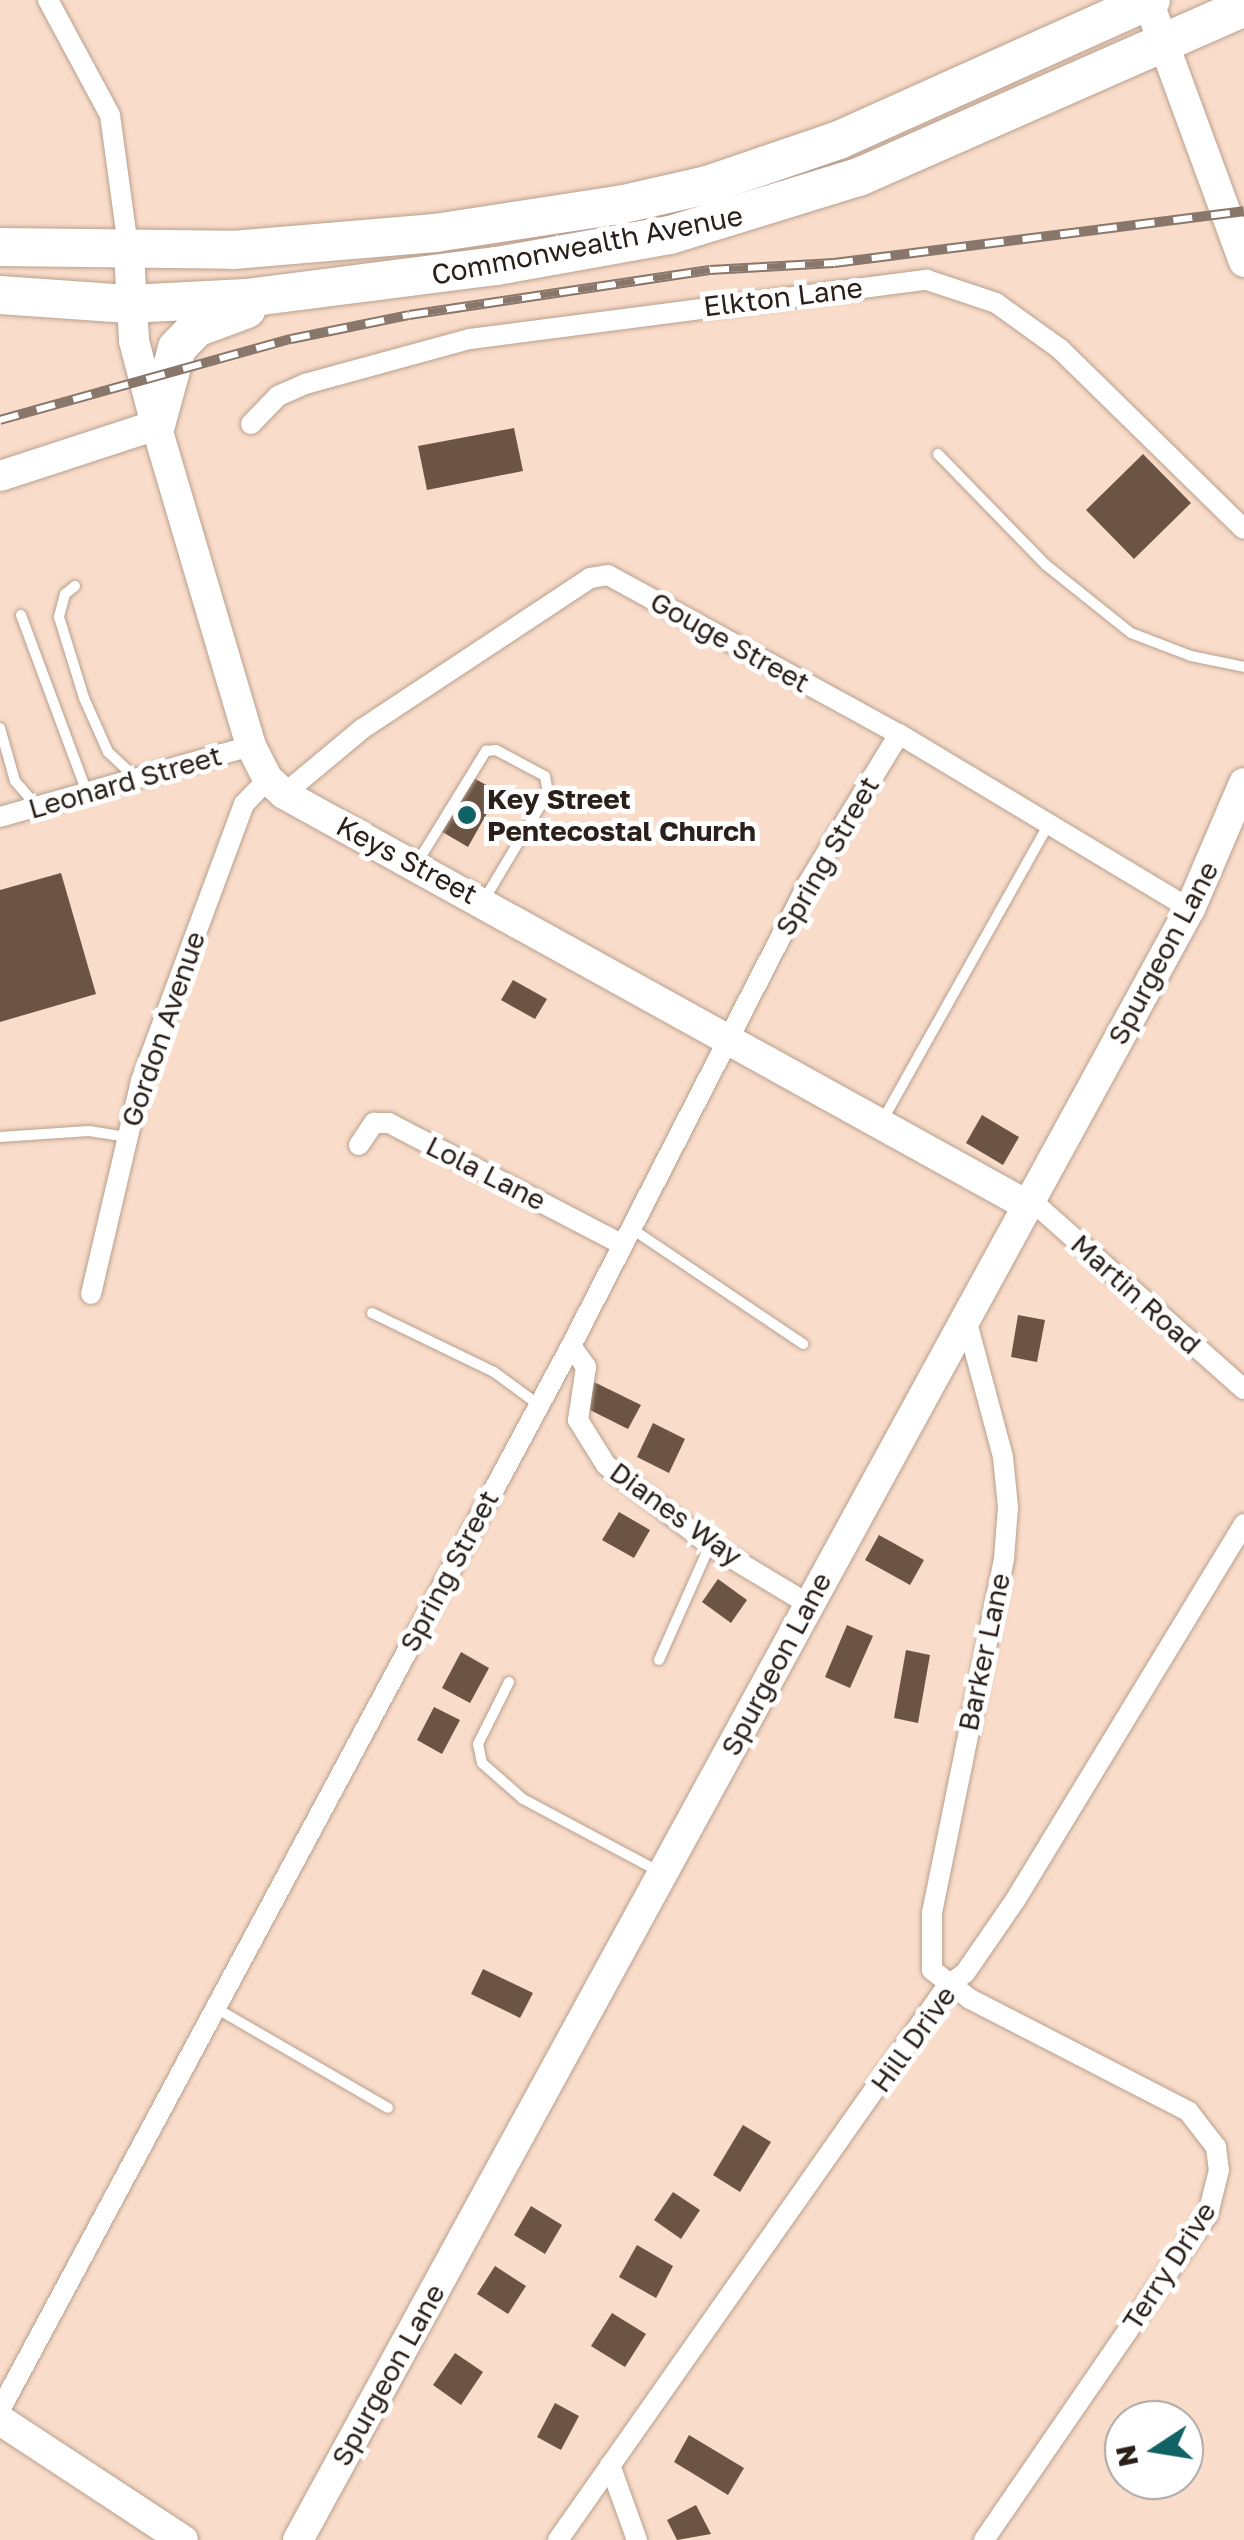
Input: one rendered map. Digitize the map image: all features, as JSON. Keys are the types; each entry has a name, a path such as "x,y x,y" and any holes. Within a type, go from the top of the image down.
{"highway":[{"name":"Commonwealth Avenue","path":"0,247 129,253 435,233 624,204 804,154 1150,1"},
{"name":"Commonwealth Avenue","path":"0,295 129,304 308,291 670,236 817,194 1244,6"},
{"path":"804,154 817,194"},
{"path":"435,233 442,273"},
{"path":"156,426 172,360 187,335 216,318 308,291"}],"street":[{"path":"48,0 110,116 129,253 129,304 156,426 251,746 276,786"},
{"path":"1150,1 1244,262"},
{"name":"Elkton Lane","path":"251,424 278,396 305,384 470,339 927,280 996,303 1060,349 1244,529"},
{"path":"0,476 156,426"},
{"name":"Gouge Street","path":"276,786 597,575 608,576 898,734 1190,909"},
{"name":"Spring Street","path":"0,2410 571,1346 624,1234 810,880 898,734"},
{"name":"Leonard Street","path":"0,818 251,746"},
{"name":"Spurgeon Lane","path":"298,2540 664,1873 964,1314 1190,909 1244,783"},
{"name":"Keys Street","path":"276,786 416,862 878,1128 1025,1204"},
{"name":"Gordon Avenue","path":"91,1294 125,1136 240,814 276,786"},
{"name":"Lola Lane","path":"359,1145 374,1124 389,1124 624,1234"},
{"name":"Martin Road","path":"1025,1204 1041,1209 1244,1390"},
{"name":"Barker Lane","path":"947,1986 927,1953 932,1912 1004,1559 1008,1507 1003,1456 964,1314"},
{"name":"Dianes Way","path":"571,1346 586,1366 578,1420 606,1465 710,1545 808,1604"},
{"name":"Hill Drive","path":"558,2540 947,1986 965,1973 1016,1899 1244,1524"},
{"name":"Terry Drive","path":"947,1986 1188,2110 1216,2147 1219,2170 1208,2214 984,2540"},
{"path":"0,2420 183,2540"},
{"path":"610,2465 637,2540"}],"lane":[{"path":"938,454 1046,565 1131,633 1191,656 1244,667"},
{"path":"74,586 65,594 59,617 84,698 108,752 137,778"},
{"path":"21,616 87,792"},
{"path":"0,728 15,781 38,806"},
{"path":"416,862 486,751 545,776 548,792 484,901"},
{"path":"878,1128 1048,825"},
{"path":"0,1137 89,1131 125,1136"},
{"path":"624,1234 803,1344"},
{"path":"372,1312 494,1372 539,1405"},
{"path":"660,1660 710,1545"},
{"path":"509,1682 478,1744 482,1763 523,1799 664,1873"},
{"path":"213,2007 388,2108"}],"building":[{"path":"514,428 523,471 427,490 418,446"},
{"path":"1143,454 1191,503 1134,559 1086,510"},
{"path":"470,776 499,792 468,847 439,830"},
{"path":"61,873 96,994 0,1022 0,890"},
{"path":"513,980 547,999 535,1019 501,1000"},
{"path":"982,1115 1019,1137 1003,1165 966,1143"},
{"path":"1018,1315 1045,1320 1037,1362 1011,1357"},
{"path":"594,1382 641,1405 628,1429 582,1406"},
{"path":"653,1423 685,1439 669,1473 637,1457"},
{"path":"619,1512 650,1530 634,1558 602,1540"},
{"path":"879,1535 924,1560 910,1585 865,1560"},
{"path":"718,1579 747,1600 731,1623 702,1602"},
{"path":"847,1625 873,1636 850,1688 825,1677"},
{"path":"906,1650 930,1655 918,1723 894,1718"},
{"path":"461,1652 489,1668 470,1703 442,1688"},
{"path":"434,1707 460,1720 442,1754 417,1740"},
{"path":"483,1969 533,1993 520,2018 471,1994"},
{"path":"743,2125 771,2142 740,2192 713,2175"},
{"path":"673,2192 700,2210 681,2239 654,2220"},
{"path":"531,2206 562,2225 545,2254 514,2235"},
{"path":"637,2245 673,2266 656,2298 619,2277"},
{"path":"495,2266 526,2286 508,2314 477,2294"},
{"path":"612,2313 646,2334 625,2367 591,2346"},
{"path":"455,2353 483,2372 461,2405 433,2385"},
{"path":"555,2403 579,2416 561,2450 537,2437"},
{"path":"689,2435 744,2468 728,2495 674,2462"},
{"path":"696,2505 711,2534 677,2540 667,2520"}],"railway":[{"path":"0,420 291,339 409,315 710,270 834,263 1244,211"}],"place":[{"name":"Key Street Pentecostal Church","path":"467,815"}]}
